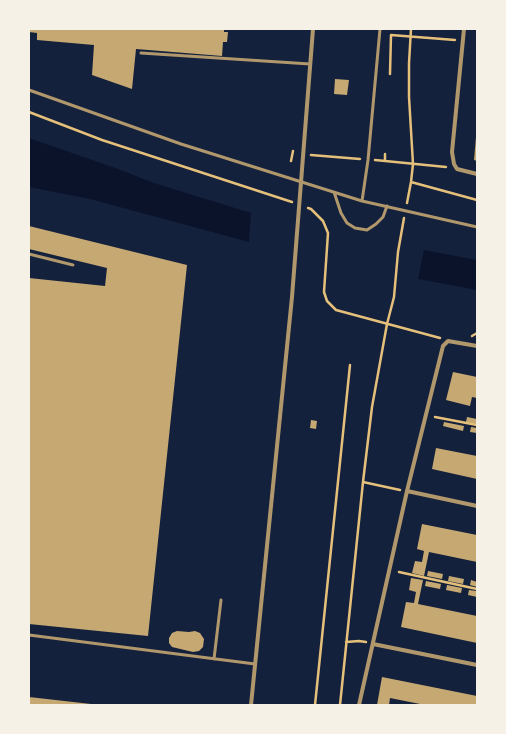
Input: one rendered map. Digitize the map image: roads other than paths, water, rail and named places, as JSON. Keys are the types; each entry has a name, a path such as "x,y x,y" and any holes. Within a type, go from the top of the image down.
{"street":[{"path":"250,705 282,406 304,154 313,29"},
{"path":"464,29 452,152 454,164 457,169 477,174"},
{"path":"359,705 443,346 448,341 477,346"},
{"path":"408,491 477,506"},
{"path":"373,644 477,666"}],"lane":[{"path":"362,201 368,160 380,29"},
{"path":"140,53 310,64"},
{"path":"29,90 181,144 362,201 477,227"},
{"path":"334,192 341,213 347,223 355,228 367,230 376,224 383,217 387,206"},
{"path":"29,254 73,265"},
{"path":"214,659 221,600"},
{"path":"29,635 255,664"}],"water":[{"path":"29,138 154,183 251,213 249,242 90,199 29,187"},
{"path":"424,250 477,260 477,290 418,279"}]}
